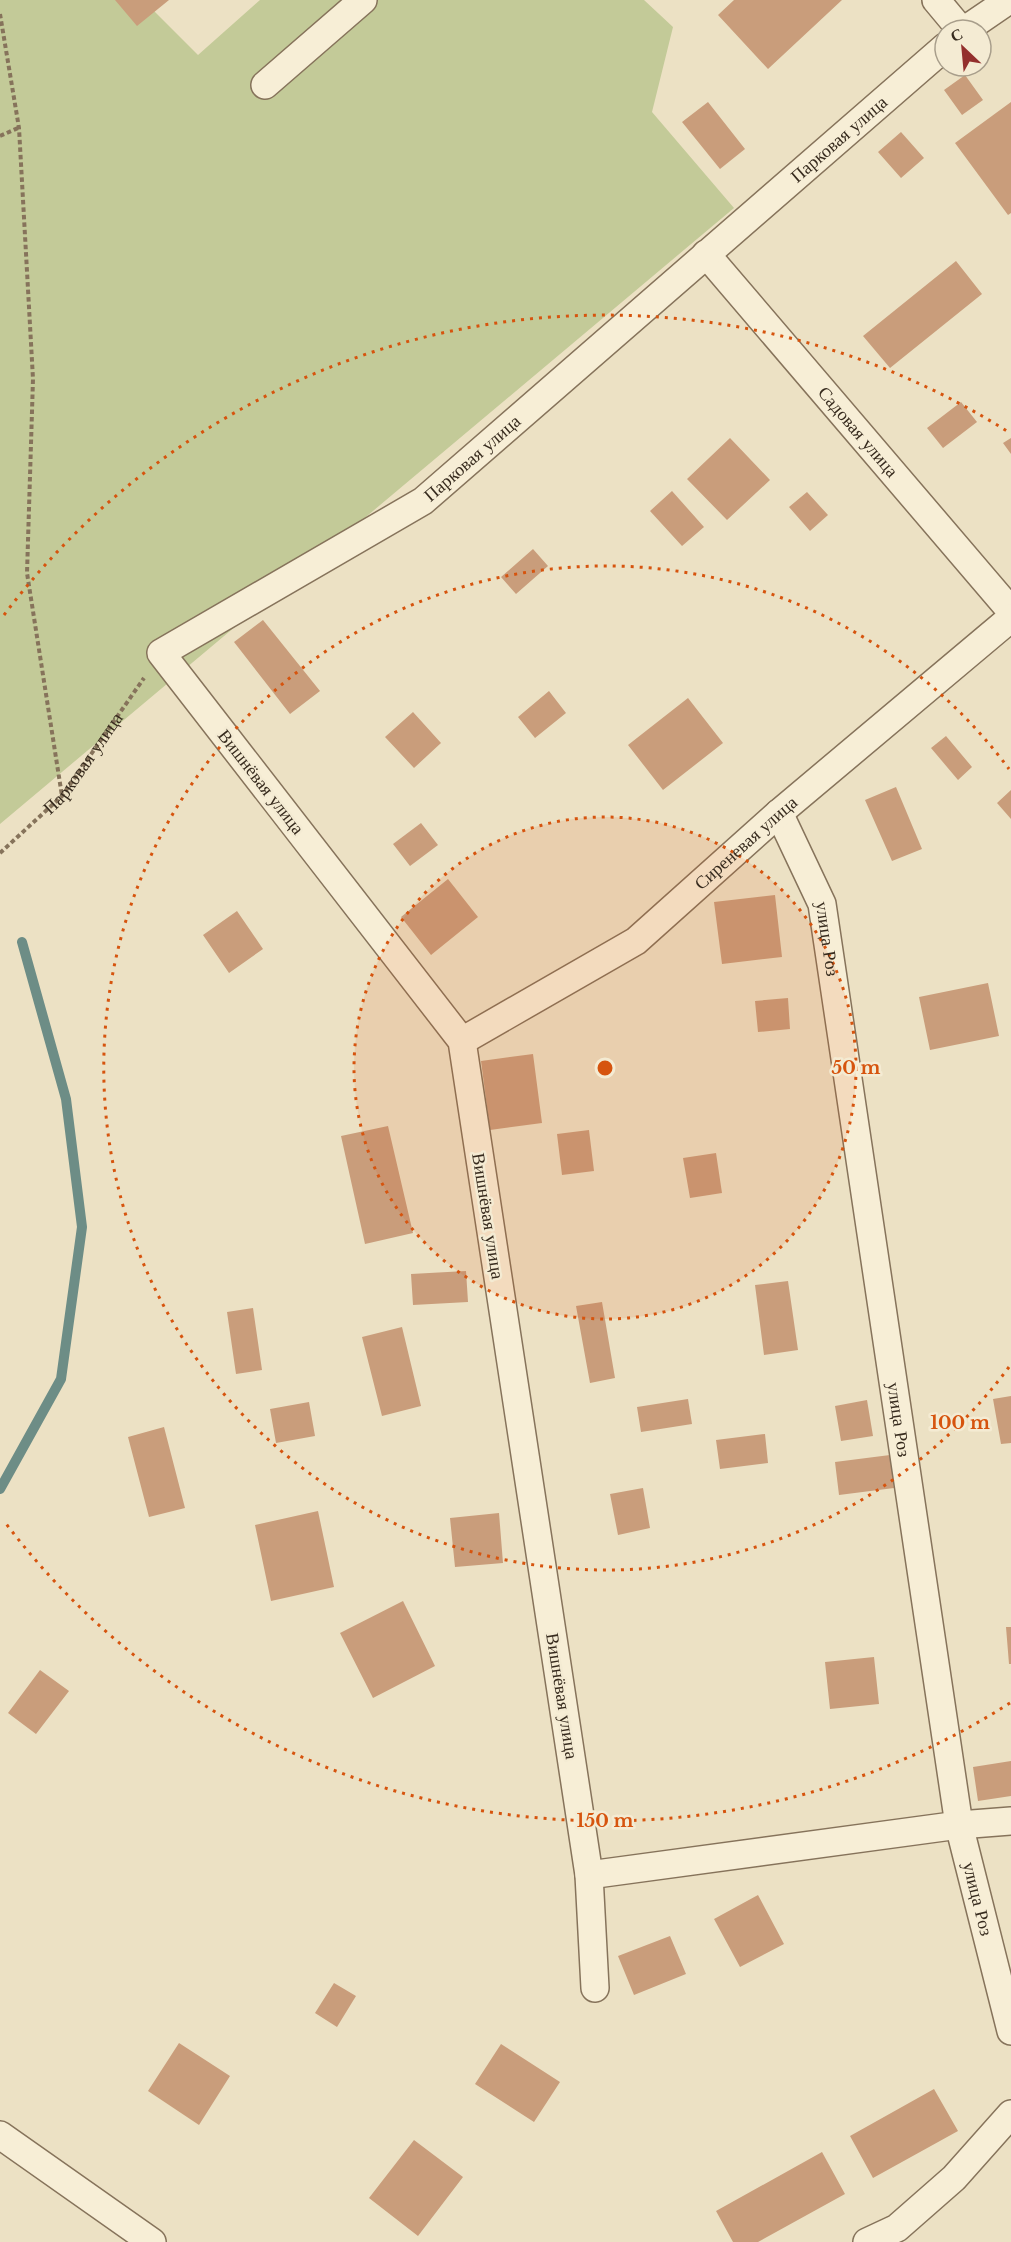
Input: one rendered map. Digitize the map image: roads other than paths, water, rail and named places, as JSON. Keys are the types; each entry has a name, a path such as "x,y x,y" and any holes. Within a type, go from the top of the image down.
{"street":[{"path":"265,85 363,0"},
{"path":"936,0 952,18"},
{"path":"981,18 1009,0"},
{"name":"Парковая улица","path":"161,653 423,501 933,57"},
{"name":"Садовая улица","path":"706,254 1011,611"},
{"name":"Сиреневая улица","path":"462,1041 636,941 779,813 1011,618"},
{"name":"Вишнёвая улица","path":"161,653 462,1041 590,1875 595,1988"},
{"name":"улица Роз","path":"779,813 822,904 959,1825 1011,2031"},
{"path":"590,1875 959,1825 1011,1821"},
{"path":"867,2242 897,2228 954,2178 1011,2114"},
{"path":"0,2135 152,2242"}],"waterway":[{"path":"0,1489 61,1379 82,1227 66,1099 22,942"}]}
